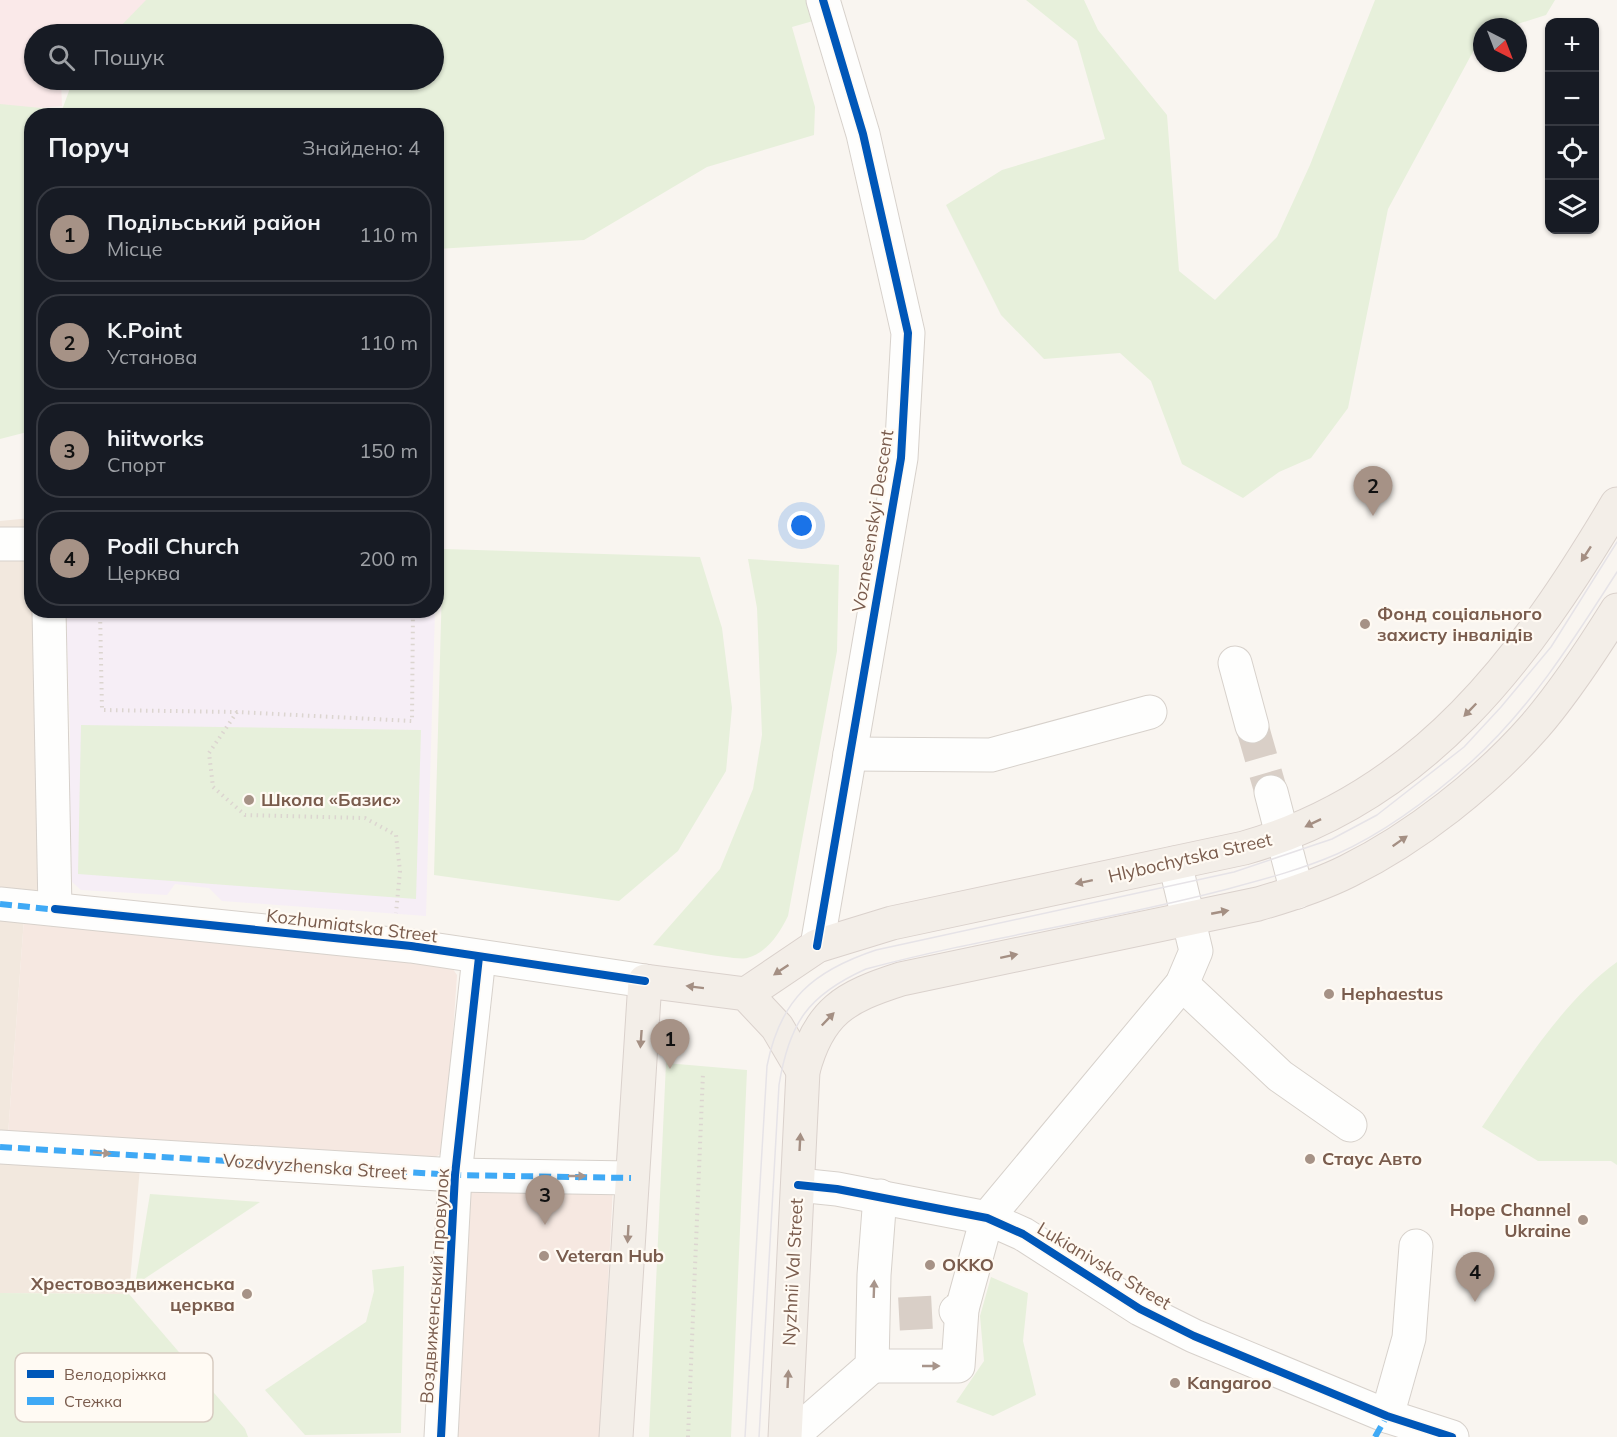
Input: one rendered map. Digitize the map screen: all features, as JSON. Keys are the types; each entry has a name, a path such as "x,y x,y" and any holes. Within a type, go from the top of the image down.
{"main road":[{"name":"Hlybochytska Street","path":"746,994 817,946 891,923 1175,863 1283,837 1351,804 1403,770 1448,732 1485,694 1533,636 1617,504"},
{"path":"803,1071 821,1026 839,1007 858,994 901,979 1258,904 1297,892 1347,872 1396,845 1450,804 1493,767 1541,719 1594,648 1617,610"},
{"path":"616,1437 645,981 746,994 783,1034 803,1071"},
{"name":"Nyzhnii Val Street","path":"785,1437 803,1071"}],"street":[{"name":"Voznesenskyi Descent","path":"817,946 901,458 908,333 863,134 823,0"},
{"path":"0,544 24,544"},
{"path":"49,618 55,909"},
{"path":"1235,663 1252,726"},
{"path":"850,754 991,755 1150,712"},
{"path":"1271,792 1297,892"},
{"path":"872,1366 958,1366 959,1310 987,1218 1182,984 1196,951 1175,863"},
{"name":"Kozhumiatska Street","path":"0,904 411,946 645,981"},
{"name":"Воздвиженський провулок","path":"441,1437 455,1176 478,957"},
{"path":"1182,984 1280,1076 1350,1125"},
{"name":"Vozdvyzhenska Street","path":"0,1147 455,1176 631,1178"},
{"name":"Lukianivska Street","path":"798,1185 880,1197 987,1218 1023,1234 1140,1309 1194,1336 1387,1416 1452,1437"},
{"path":"791,1437 872,1366 885,1321 880,1197"},
{"path":"1387,1416 1409,1338 1416,1246"}],"path":[{"path":"100,618 102,710 237,712 412,721 413,618"},
{"path":"237,712 209,753 213,787 245,815 365,818 396,835 400,871 394,922"},
{"path":"688,1437 703,1073"}],"shaded area":[{"path":"0,0 542,0 266,24 24,24 24,90 61,90 62,106 0,111"},
{"path":"24,519 24,618 39,618 46,902 24,919 8,1135 140,1167 129,1294 0,1293 0,521"},
{"name":"Школа «Базис»","path":"66,618 435,618 426,916 222,901 209,888 175,884 167,895 81,890 72,882 68,868 70,732"},
{"path":"24,919 448,962 457,975 445,1151 431,1160 8,1135"},
{"path":"464,1183 613,1187 600,1437 449,1437"}],"green space":[{"path":"146,0 807,0 813,21 792,27 815,107 814,135 707,167 584,240 444,249 444,108 63,108 69,90 444,90 444,24 123,24"},
{"path":"1026,0 1084,0 1098,30 1167,115 1179,271 1215,300 1277,237 1310,165 1375,0 1555,0 1546,15 1527,21 1527,18 1473,18 1473,52 1388,209 1348,408 1311,458 1279,472 1243,498 1182,464 1151,381 1120,353 1044,359 1001,315 946,205 1002,170 1105,139 1077,41"},
{"path":"0,104 41,108 24,108 24,433 0,439"},
{"path":"444,549 700,557 722,628 732,708 726,771 678,851 619,901 434,875 441,618 444,618"},
{"path":"748,559 839,565 837,651 788,916 777,936 767,947 747,958 740,958 653,945 720,869 753,789 762,735 757,608"},
{"path":"81,725 421,730 416,899 78,874"},
{"path":"1617,962 1617,1165 1611,1161 1538,1161 1482,1127 1527,1060 1560,1017 1578,996"},
{"path":"666,1063 747,1070 731,1437 649,1437"},
{"path":"150,1194 260,1202 135,1285"},
{"path":"404,1266 401,1433 305,1435 265,1390 366,1322 374,1291 372,1270"},
{"path":"991,1277 1028,1293 1023,1341 1036,1395 993,1416 956,1402 984,1361 980,1316"},
{"path":"0,1293 129,1294 180,1353 15,1353 15,1422 213,1422 213,1392 245,1429 248,1437 0,1437"}],"tunnel":[{"path":"1252,726 1271,792"},
{"path":"899,1314 956,1311"}],"tram line":[{"path":"745,1437 767,1066 781,1023 791,1005 803,991 817,978 834,968 876,950 1234,872 1332,839 1377,815 1464,747 1501,707 1551,647 1617,542"},
{"path":"759,1437 779,1085 783,1063 796,1028 804,1014 816,1001 829,989 866,969 953,948 1216,892 1307,866 1355,845 1390,825 1424,801 1493,741 1550,672 1617,572"}],"marked path":[{"path":"0,904 58,910"},
{"path":"0,1147 455,1175 631,1178"},
{"path":"1375,1437 1387,1416"}],"cycle path":[{"path":"817,946 901,458 908,333 863,134 823,0"},
{"path":"55,909 411,946 645,981"},
{"path":"441,1437 455,1175 479,957"},
{"path":"798,1185 837,1189 987,1218 1023,1234 1140,1309 1194,1336 1387,1416 1452,1437"}],"place":[{"name":"K.Point","path":"1373,516"},
{"name":"Фонд соціального захисту інвалідів","path":"1365,624"},
{"name":"Школа «Базис»","path":"249,800"},
{"name":"Hephaestus","path":"1329,994"},
{"name":"Подільський район","path":"670,1069"},
{"name":"Стаус Авто","path":"1310,1159"},
{"name":"Hope Channel Ukraine","path":"1583,1220"},
{"name":"hiitworks","path":"545,1225"},
{"name":"Veteran Hub","path":"544,1256"},
{"name":"OKKO","path":"930,1265"},
{"name":"Хрестовоздвиженська церква","path":"247,1294"},
{"name":"Podil Church","path":"1475,1302"},
{"name":"Kangaroo","path":"1175,1383"}]}
